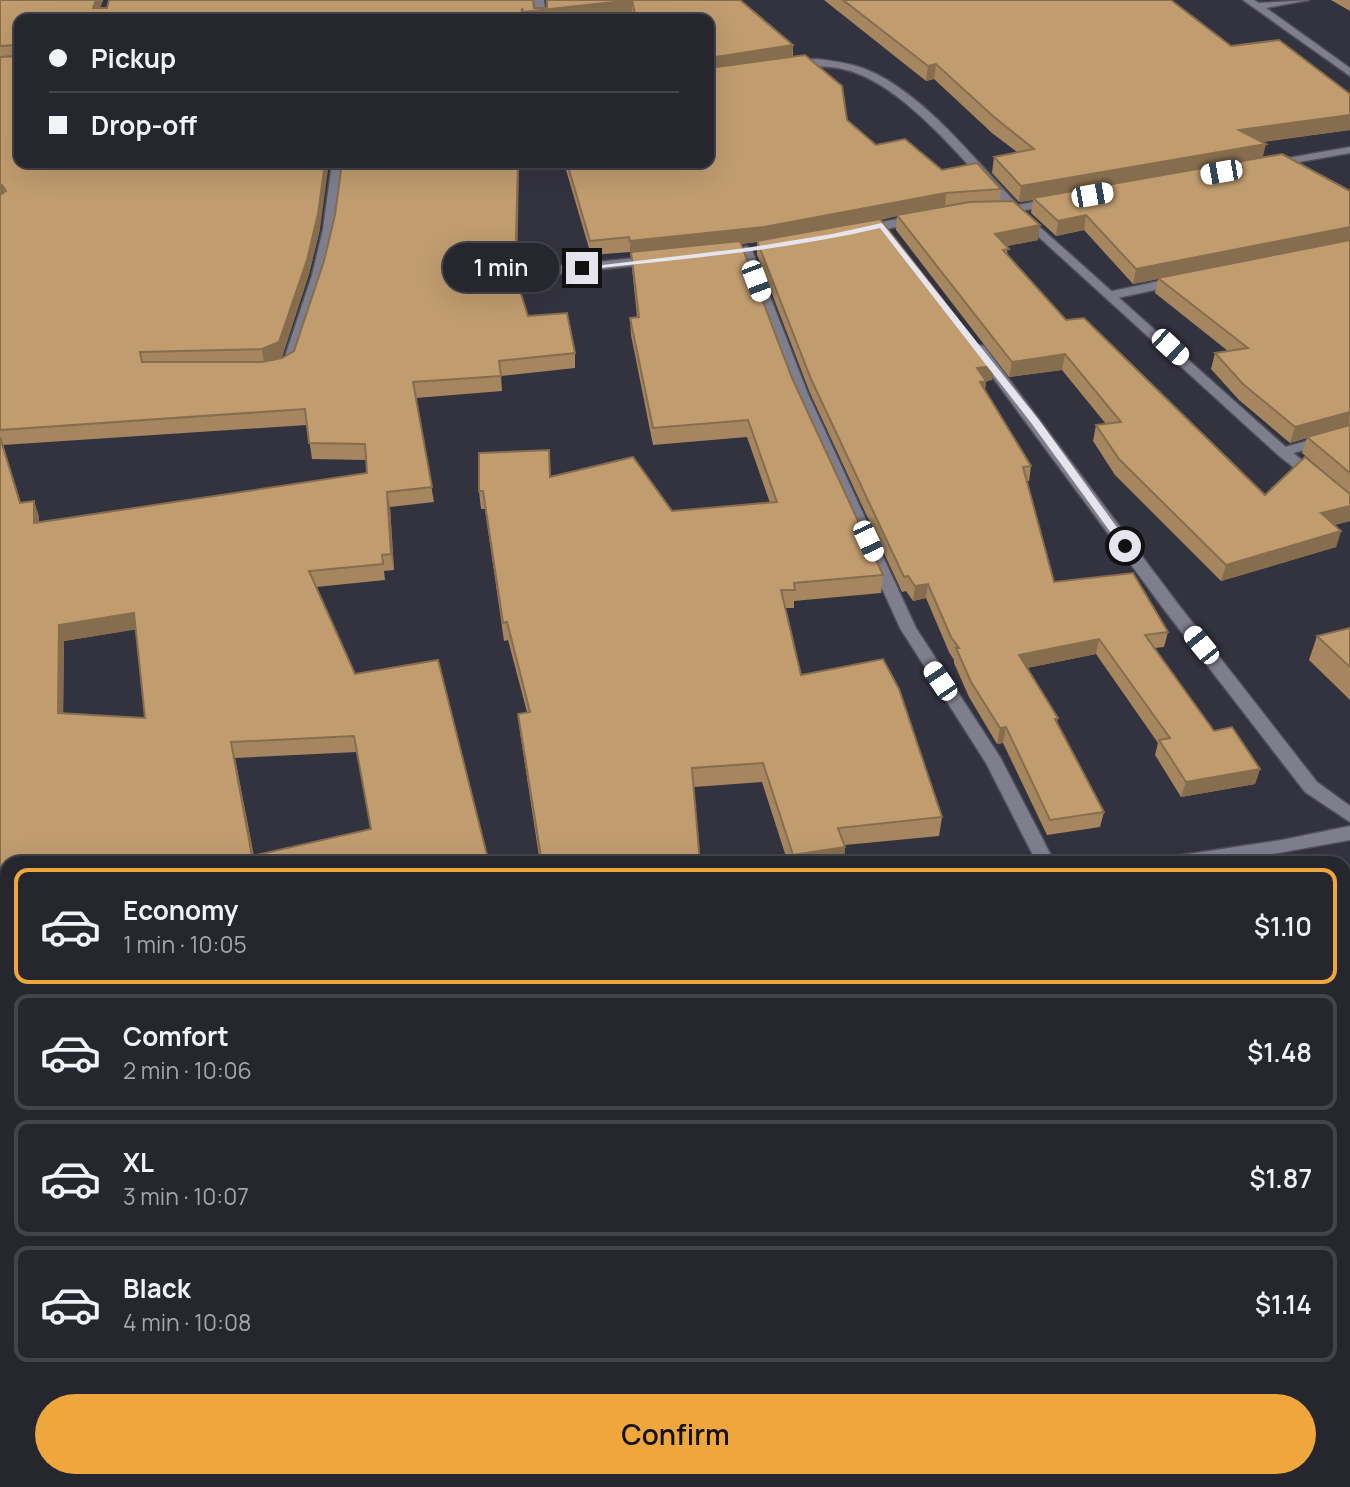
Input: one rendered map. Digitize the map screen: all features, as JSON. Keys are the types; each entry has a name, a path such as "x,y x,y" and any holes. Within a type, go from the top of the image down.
{"street":[{"path":"1248,0 1350,73"},
{"path":"1258,6 1304,0"},
{"path":"777,66 824,61 854,67 894,87 912,101 1015,209 1113,295 1283,452 1350,505"},
{"path":"1256,166 1350,150"},
{"path":"265,371 279,368 290,361 318,275 329,229 337,168"},
{"path":"996,208 1015,209 1068,199"},
{"path":"845,234 937,215"},
{"path":"882,225 897,244"},
{"path":"745,250 815,425 908,628 994,761 1042,856"},
{"path":"557,270 666,259"},
{"path":"1113,295 1190,279"},
{"path":"968,335 1172,608 1311,787 1350,815"},
{"path":"1283,452 1350,433"},
{"path":"1222,856 1350,833"}],"building":[{"path":"0,0 96,0 93,8 107,8 109,0 533,0 534,8 547,8 547,0 632,0 523,12 522,8 521,14 14,14 14,45 0,46"},
{"path":"632,0 740,0 793,45 714,57 714,14 635,14"},
{"path":"843,0 1171,0 1231,46 1279,40 1350,94 1350,115 1239,130 1266,144 1021,186 994,157 1034,149 936,64 928,66"},
{"path":"805,55 842,86 847,120 876,145 905,139 942,170 977,163 1001,189 946,193 764,227 630,241 629,237 590,241 568,168 714,168 714,67"},
{"path":"14,56 14,168 324,168 318,214 307,260 279,342 262,349 140,352 142,362 262,362 282,358 294,351 324,261 335,215 341,168 518,168 515,275 528,316 567,313 575,353 499,361 501,376 413,382 432,487 387,492 391,554 382,555 383,564 309,571 355,674 438,660 487,856 252,856 0,856 0,437 20,503 34,501 34,523 367,473 365,444 309,443 305,409 0,430 0,195 6,191 0,186 0,57","holes":["134,613 145,718 58,713 59,625","354,736 371,829 252,856 231,742"]},
{"path":"1282,154 1350,191 1350,227 1136,269 1086,215 1058,221 1033,198"},
{"path":"1013,201 1040,225 995,234 1009,249 1003,250 1066,320 1084,318 1265,495 1305,457 1350,494 1350,506 1321,513 1341,531 1226,565 1119,459 1096,425 1121,422 1065,354 1012,362 897,215 970,202"},
{"path":"880,219 994,366 977,368 986,381 980,382 1031,466 1023,467 1054,582 1133,573 1168,632 1145,635 1214,731 1232,727 1260,769 1186,782 1159,740 1170,738 1099,639 1019,655 1058,718 1055,719 1104,812 1050,820 1006,727 1000,728 971,682 956,648 959,648 951,637 928,584 915,586 908,576 904,577 811,379 757,241"},
{"path":"1350,240 1350,412 1295,427 1243,384 1215,353 1248,348 1158,278"},
{"path":"740,241 792,378 883,575 794,583 795,590 781,590 801,675 883,659 899,689 942,817 838,828 845,847 793,855 763,763 692,768 699,856 541,856 518,714 530,712 507,622 503,623 483,491 479,491 479,453 549,450 550,477 633,457 672,511 777,502 748,420 653,428 630,318 639,317 631,252"},
{"path":"1350,425 1350,473 1307,437"},
{"path":"1350,628 1350,667 1317,636"}],"route":[{"path":"582,268 746,250 832,237 882,225 1035,422 1125,546"}]}
